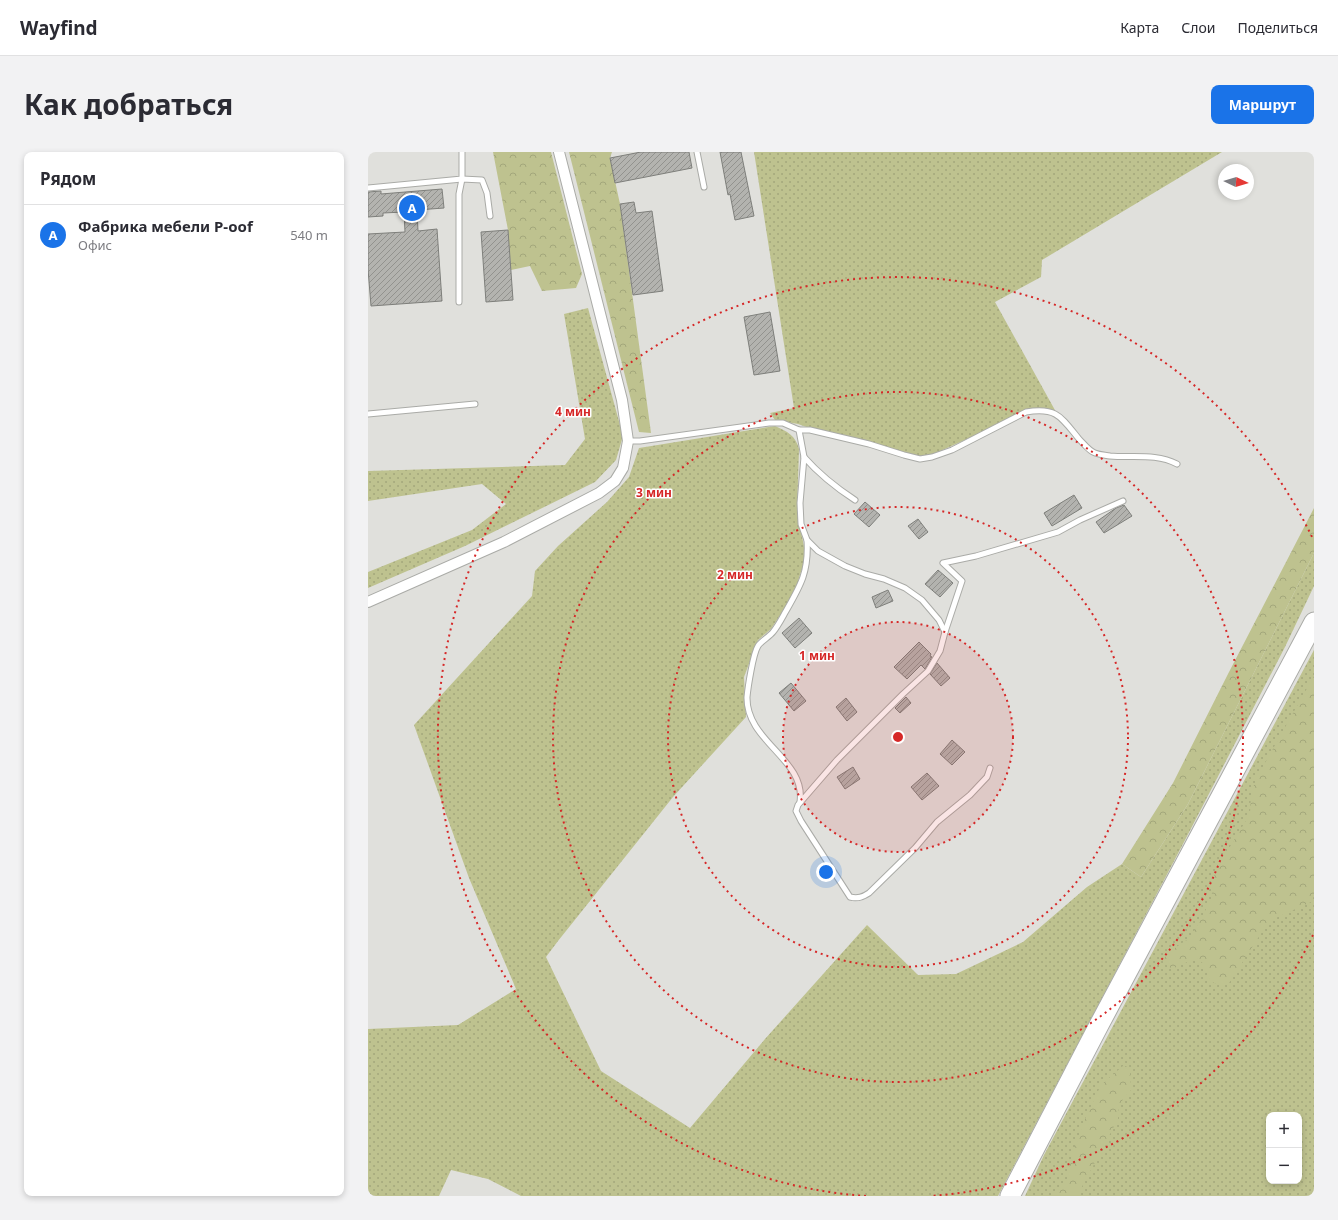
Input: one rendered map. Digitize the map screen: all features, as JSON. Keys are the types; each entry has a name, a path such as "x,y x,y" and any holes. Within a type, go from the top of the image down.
{"highway":[{"path":"1010,1196 1314,622"}],"street":[{"path":"368,602 504,542 599,493 615,481 623,468 628,441 622,400 559,152"}],"lane":[{"path":"458,302 459,194 462,179 462,152"},
{"path":"697,152 704,187"},
{"path":"368,188 462,179 482,180 487,193 490,216"},
{"path":"368,414 475,404"},
{"path":"628,441 648,440 769,423 783,423 799,430 810,430 869,444 920,459 932,457 952,450 1026,412 1038,410 1057,414 1066,422 1084,445 1094,453 1116,456 1157,457 1168,459 1177,464"},
{"path":"799,430 804,457 800,503 801,524 806,540 808,556 806,567 800,586 773,632 757,647 749,681 747,698 750,714 759,733 781,756 798,781 800,803"},
{"path":"804,457 836,488 855,500"},
{"path":"990,768 987,777 970,795 937,822 915,848 869,893 856,899 850,898 800,821 796,811 800,803 837,760 928,671 940,651 962,581 943,563 976,556 1058,532 1080,520 1123,501"},
{"path":"806,540 818,551 845,566 865,574 884,579 905,588 922,600 939,620 945,632"}],"green space":[{"path":"493,152 551,152 582,274 576,288 542,291 530,266 511,270 508,230"},
{"path":"569,152 612,152 610,158 620,204 651,433 639,432"},
{"path":"754,152 1222,152 1042,260 1041,277 995,302 1056,412 1036,408 927,457 906,454 798,424 775,420 770,413 794,408"},
{"path":"588,308 623,436 616,460 595,482 465,546 368,588 368,572 472,530 506,504 482,484 368,501 368,471 565,465 585,439 564,314"},
{"path":"775,426 790,434 798,444 797,512 806,556 794,594 771,629 758,640 744,677 746,717 673,797 546,957 601,1071 690,1128 765,1039 867,925 918,975 956,974 1023,942 1087,887 1122,864 1141,877 1188,804 1314,553 1314,586 1285,647 1184,842 998,1196 521,1196 488,1179 451,1170 439,1196 368,1196 368,1029 458,1025 516,989 469,878 414,725 532,596 535,571 558,546 607,502 629,477 639,448"},
{"path":"1314,508 1314,553 1188,804 1141,877 1122,864 1173,783"},
{"path":"1314,650 1314,1196 1025,1196 1044,1155"},
{"path":"1314,676 1314,896 1311,902 1269,921 1229,983 1219,985 1210,981 1204,964 1196,958 1172,969 1164,963 1166,954 1191,937 1211,900 1215,871 1250,814 1251,793 1257,777"},
{"path":"1123,1066 1127,1066 1130,1070 1131,1090 1121,1103 1118,1119 1077,1196 1054,1196 1057,1190 1067,1181 1070,1162 1084,1121 1101,1085"}],"building":[{"path":"641,152 689,152 692,168 615,183 610,158"},
{"path":"720,152 741,152 754,216 735,220 730,194 728,195"},
{"path":"442,189 444,208 417,210 418,231 437,229 442,301 371,306 368,269 368,234 405,232 404,212 383,213 383,216 368,217 368,192 381,191 381,194"},
{"path":"634,202 636,213 652,211 663,291 633,295 620,204"},
{"path":"508,230 513,300 486,302 481,232"},
{"path":"770,312 780,371 754,375 744,317"},
{"path":"1074,495 1082,508 1052,526 1044,513"},
{"path":"865,502 880,515 869,527 854,514"},
{"path":"1124,505 1132,516 1104,533 1096,522 1116,508"},
{"path":"918,519 928,532 919,539 908,526"},
{"path":"938,570 953,583 940,597 925,584"},
{"path":"888,590 893,601 876,608 872,597"},
{"path":"799,618 812,633 795,648 782,633"},
{"path":"919,642 931,654 930,656 932,657 925,669 921,665 907,679 894,667"},
{"path":"937,663 950,678 941,686 930,674"},
{"path":"791,683 806,701 794,711 779,693"},
{"path":"906,697 911,703 900,713 895,708"},
{"path":"846,698 857,712 847,721 836,707"},
{"path":"952,740 965,752 952,765 940,754"},
{"path":"853,767 860,779 845,789 837,777"},
{"path":"927,773 939,786 922,800 911,787"}],"place":[{"name":"Фабрика мебели P-oof","path":"412,208"}]}
